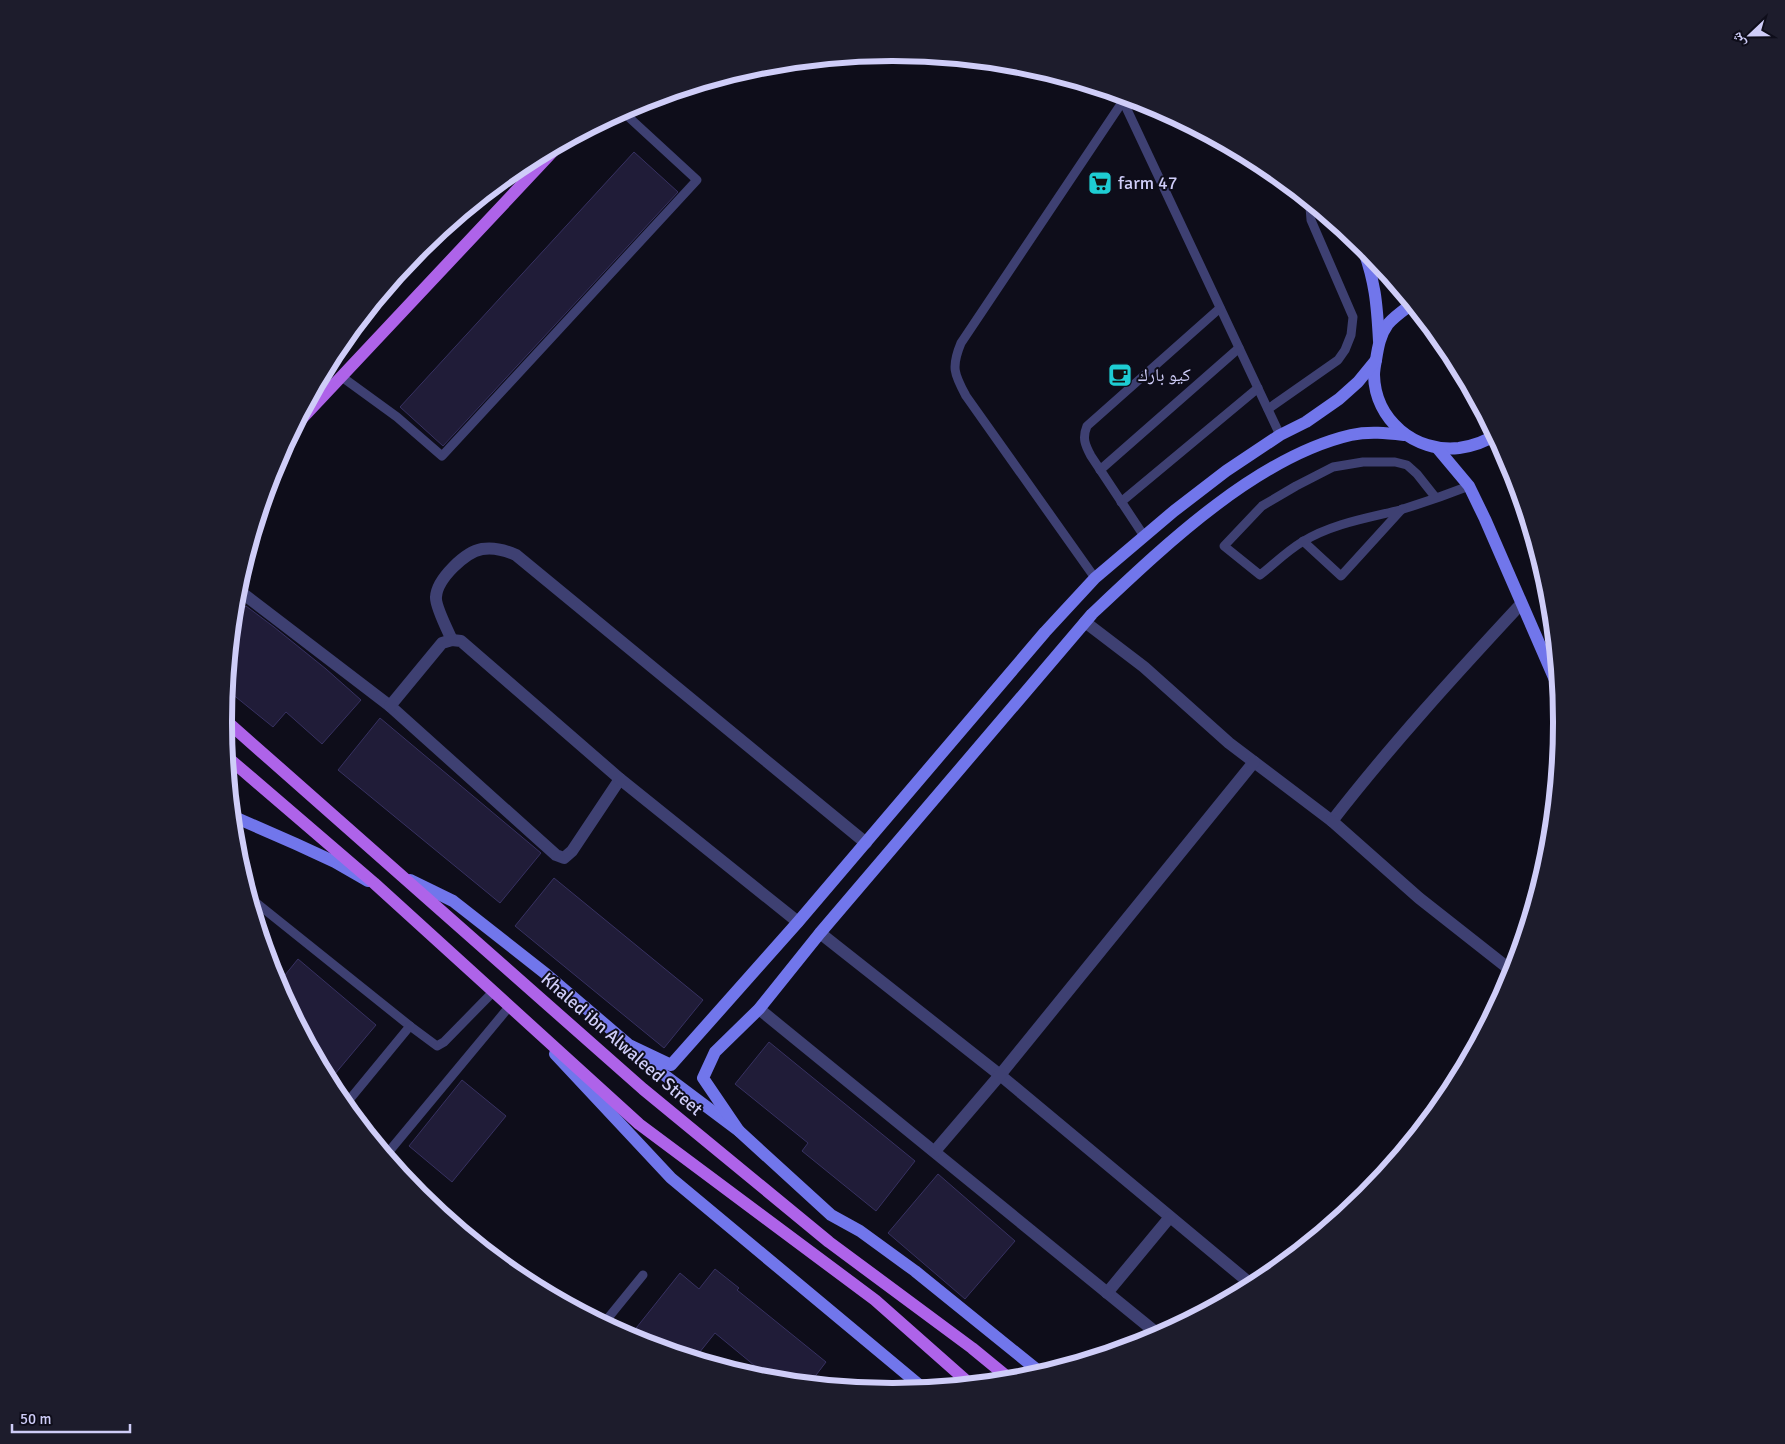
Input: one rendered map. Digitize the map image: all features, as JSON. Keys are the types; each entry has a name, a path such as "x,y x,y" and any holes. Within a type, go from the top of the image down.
{"main road":[{"path":"311,409 544,161"},
{"name":"Khaled ibn Alwaleed Street","path":"232,726 643,1089 829,1242 972,1348 1003,1373"},
{"path":"233,762 374,883 639,1124 875,1300 964,1378"}],"street":[{"path":"1369,265 1376,294 1379,341 1374,374 1376,392 1383,408 1404,435"},
{"path":"1379,341 1388,325 1407,308"},
{"path":"631,1046 671,1065 798,922 1045,632 1096,578 1144,536 1226,471 1280,435 1306,422 1339,398 1358,382 1376,360"},
{"path":"739,1131 703,1078 715,1052 759,1009 820,933 1085,622 1132,576 1188,528 1235,492 1273,466 1315,446 1353,435 1376,432 1404,435 1438,449 1472,446 1489,439"},
{"path":"1438,449 1468,486 1551,671"},
{"path":"452,640 442,618 436,597 442,582 455,564 481,549 505,549 516,555 866,843"},
{"path":"244,594 390,706 556,855 564,858 572,851 620,779"},
{"path":"1332,821 1448,682 1522,604"},
{"path":"1085,622 1144,667 1229,743 1332,821 1419,898 1506,967"},
{"path":"390,706 442,643 452,640 461,641 620,779 798,922"},
{"path":"935,1151 1000,1075 1254,762"},
{"path":"239,819 304,847 374,883"},
{"path":"405,878 452,901 546,974 663,1074 739,1131 831,1215 860,1231 915,1271 1034,1367"},
{"path":"820,933 1000,1075 1246,1280"},
{"path":"512,1009 671,1178 916,1382"},
{"path":"759,1009 1152,1329"},
{"path":"1107,1293 1170,1216"}],"lane":[{"path":"1096,578 966,396 956,378 954,360 961,343 1122,103"},
{"path":"1127,105 1280,435"},
{"path":"342,376 397,417 442,456 697,180 628,117"},
{"path":"1268,409 1338,360 1345,350 1351,335 1353,317 1311,220 1310,210"},
{"path":"1144,536 1100,470 1086,446 1083,436 1087,426 1220,308"},
{"path":"1100,470 1239,348"},
{"path":"1121,502 1258,388"},
{"path":"1436,498 1417,474 1407,465 1395,462 1363,462 1333,467 1262,506 1224,546 1260,575 1303,541 1359,520 1402,509 1436,498 1468,486"},
{"path":"1303,541 1341,576 1402,509"},
{"path":"257,904 437,1046 444,1042 493,992"},
{"path":"390,1151 512,1009"},
{"path":"350,1099 410,1026"},
{"path":"608,1318 643,1275"}],"building":[{"path":"634,152 678,192 443,446 400,407"},
{"path":"242,606 244,608 246,606 274,627 361,700 322,744 286,712 273,727 233,694 237,636"},
{"path":"380,718 541,853 500,903 338,770"},
{"path":"554,878 703,1000 664,1048 515,926"},
{"path":"298,959 376,1025 334,1075 300,1014 283,977"},
{"path":"769,1042 915,1161 876,1211 802,1151 808,1143 735,1084"},
{"path":"462,1080 506,1116 452,1182 409,1146"},
{"path":"938,1174 1015,1241 965,1299 888,1233"},
{"path":"715,1269 739,1288 737,1290 826,1362 814,1378 764,1370 758,1369 715,1333 699,1353 635,1330 680,1273 699,1289"}],"place":[{"name":"farm 47","path":"1100,183"},
{"name":"كيو بارك","path":"1120,375"}]}
